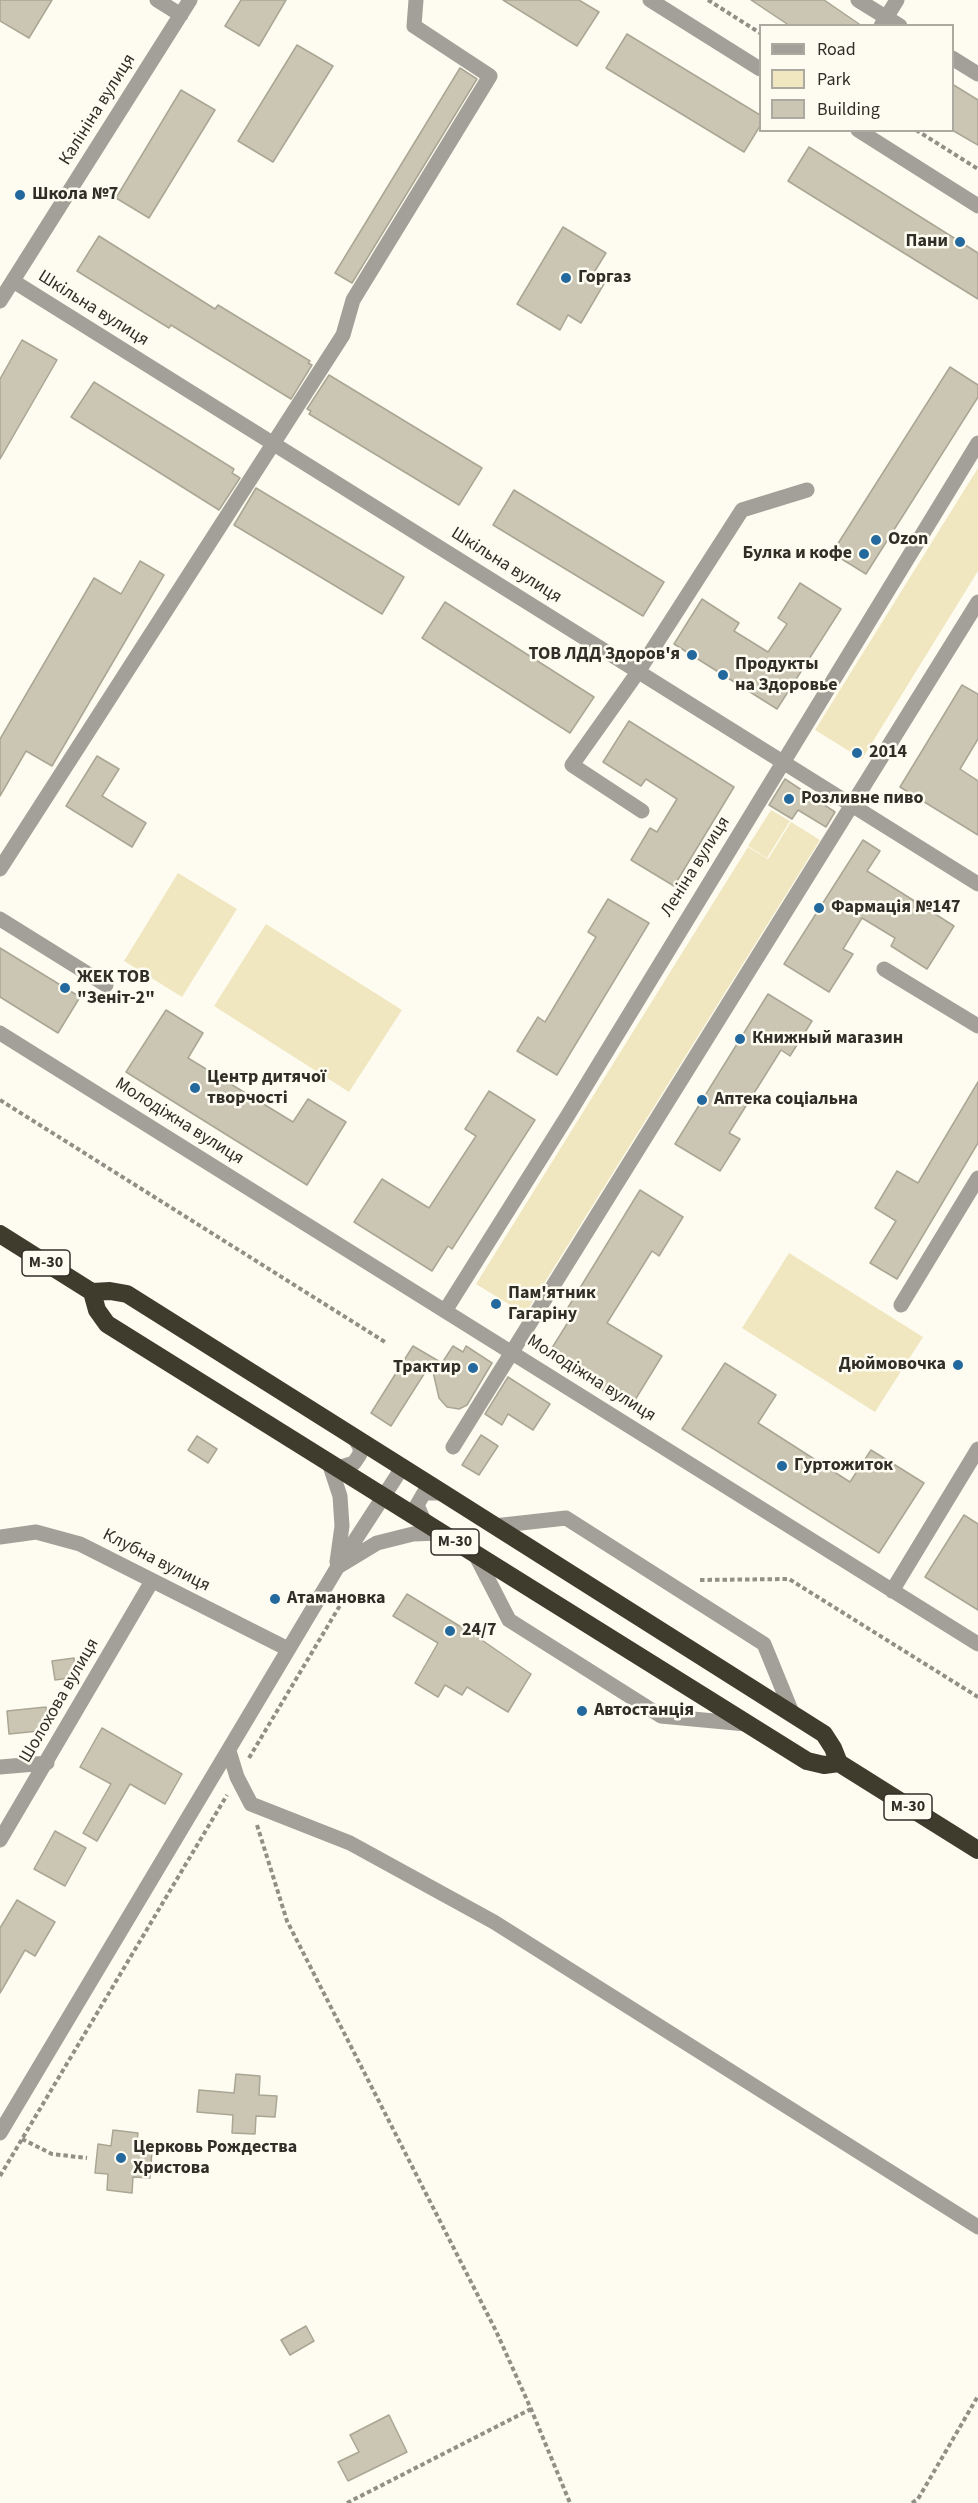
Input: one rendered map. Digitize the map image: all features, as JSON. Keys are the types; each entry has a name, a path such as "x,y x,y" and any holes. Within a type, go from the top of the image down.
{"highway":[{"name":"М-30","path":"0,1234 92,1292 110,1291 127,1294 824,1734 839,1764"},
{"name":"М-30","path":"92,1292 97,1310 107,1324 807,1761 824,1765 839,1764 978,1850"}],"street":[{"path":"157,0 181,15"},
{"name":"Калініна вулиця","path":"0,302 190,0"},
{"path":"0,869 343,335 353,300 490,76 414,26 416,0"},
{"path":"650,0 759,68"},
{"path":"858,0 884,21 897,0"},
{"path":"954,59 978,74"},
{"path":"861,132 978,206"},
{"name":"Шкільна вулиця","path":"13,282 978,884"},
{"name":"Леніна вулиця","path":"445,1311 568,1115 978,442"},
{"path":"642,811 572,765 638,672 742,510 807,490"},
{"path":"453,1447 513,1353 632,1155 978,602"},
{"path":"0,919 106,985"},
{"path":"884,969 978,1026"},
{"name":"Молодіжна вулиця","path":"0,1033 978,1644"},
{"path":"901,1305 978,1178"},
{"path":"337,1568 342,1526 340,1496 333,1465 354,1463 360,1454 360,1447 355,1439"},
{"path":"892,1590 978,1449"},
{"path":"0,2133 288,1649 402,1468"},
{"path":"337,1568 376,1543 433,1528 417,1505 424,1493 442,1493"},
{"path":"494,1526 566,1518 764,1644 792,1715"},
{"name":"Клубна вулиця","path":"0,1537 36,1532 80,1544 288,1649"},
{"path":"476,1556 509,1620 651,1710 662,1716 746,1724"},
{"name":"Шолохова вулиця","path":"0,1840 152,1581"},
{"path":"229,1751 237,1777 251,1804 350,1843 494,1922 978,2227"},
{"path":"0,1767 46,1763"}],"path":[{"path":"708,0 759,32"},
{"path":"919,132 978,169"},
{"path":"0,1100 385,1342"},
{"path":"700,1580 789,1579 978,1697"},
{"path":"0,2176 345,1597"},
{"path":"251,1804 287,1922 490,2321 531,2409 570,2503"},
{"path":"22,2139 52,2154 87,2158"},
{"path":"912,2503 918,2499 978,2396"},
{"path":"346,2503 531,2409"}],"green space":[{"path":"978,468 978,571 862,759 815,730"},
{"path":"771,810 790,821 767,858 748,846"},
{"path":"791,822 820,840 525,1314 476,1284 748,847 768,859"},
{"path":"178,873 237,909 182,997 124,961"},
{"path":"266,924 402,1010 349,1092 214,1006"},
{"path":"789,1253 923,1337 875,1412 742,1328"}],"building":[{"path":"0,0 52,0 29,38 0,21"},
{"path":"241,0 286,0 259,46 225,26"},
{"path":"503,0 579,0 599,12 577,46"},
{"path":"751,0 824,0 859,24 787,24"},
{"path":"627,34 759,114 759,128 744,152 606,68"},
{"path":"297,45 333,66 273,162 238,141"},
{"path":"460,68 477,79 352,283 335,273"},
{"path":"954,85 978,100 978,145 954,131"},
{"path":"181,90 215,110 149,218 116,198"},
{"path":"809,147 978,253 978,299 788,181"},
{"name":"Горгаз","path":"563,227 606,253 593,274 605,282 581,323 568,315 560,330 517,304"},
{"path":"99,236 215,309 218,305 310,361 308,363 312,365 291,399 171,325 169,328 77,271"},
{"path":"22,340 57,360 0,459 0,379"},
{"path":"950,367 978,385 978,397 866,574 832,553"},
{"path":"329,375 482,468 459,505 309,414 311,411 307,409"},
{"path":"94,382 234,469 232,473 240,478 219,510 71,417"},
{"path":"256,488 404,577 382,614 234,525"},
{"path":"514,490 664,582 643,616 493,525"},
{"path":"140,561 164,575 52,766 26,751 0,796 0,739 94,578 121,594"},
{"path":"800,583 841,609 777,709 674,644 702,599 739,623 734,631 768,652 787,624 778,618"},
{"path":"445,602 594,697 570,733 422,638"},
{"path":"962,685 978,694 978,739 960,769 978,781 978,835 900,787"},
{"path":"629,721 734,787 674,886 631,860 650,828 657,832 677,799 646,779 641,786 603,762"},
{"path":"97,756 119,769 102,796 146,823 132,847 66,806"},
{"path":"785,779 835,812 826,827 798,810 792,819 769,805"},
{"path":"863,840 880,851 867,871 954,926 927,969 891,946 895,938 862,918 843,949 853,954 829,992 784,964"},
{"path":"608,899 649,923 557,1075 517,1051 538,1017 545,1022 596,937 588,932"},
{"path":"0,948 80,997 58,1033 0,997"},
{"path":"768,994 812,1021 790,1056 781,1050 729,1133 740,1139 720,1171 675,1144"},
{"name":"Центр дитячої творчості","path":"166,1010 203,1033 188,1058 293,1122 308,1099 346,1122 307,1185 126,1072"},
{"path":"978,1082 978,1143 897,1279 870,1263 896,1221 875,1208 897,1171 918,1183"},
{"path":"489,1091 535,1120 452,1249 448,1246 432,1271 354,1222 382,1179 429,1208 476,1136 465,1129"},
{"path":"640,1190 683,1217 659,1256 652,1251 607,1323 662,1356 635,1400 615,1387 610,1395 547,1356 570,1319 564,1314"},
{"path":"413,1346 442,1363 453,1346 463,1352 466,1346 492,1363 467,1405 459,1409 447,1407 439,1398 431,1363 391,1426 371,1413"},
{"name":"Гуртожиток","path":"725,1363 776,1395 758,1423 850,1482 871,1450 924,1483 879,1553 682,1429"},
{"path":"508,1377 550,1404 533,1430 508,1414 502,1425 485,1414"},
{"path":"481,1435 498,1446 479,1475 462,1465"},
{"path":"197,1436 217,1449 208,1463 188,1450"},
{"path":"964,1515 978,1524 978,1610 925,1577"},
{"path":"407,1594 476,1636 531,1674 508,1712 467,1687 462,1695 445,1685 438,1697 415,1683 438,1643 393,1616"},
{"path":"74,1658 76,1677 55,1680 52,1661"},
{"path":"46,1707 49,1730 9,1734 7,1711"},
{"path":"102,1728 182,1774 165,1804 130,1784 97,1841 83,1833 111,1784 80,1767"},
{"path":"55,1831 86,1848 65,1886 34,1869"},
{"path":"17,1900 55,1922 35,1956 25,1950 0,1993 0,1928"},
{"path":"236,2074 260,2076 259,2095 277,2096 275,2117 256,2116 255,2134 232,2133 233,2115 197,2112 199,2090 234,2093"},
{"name":"Церковь Рождества Христова","path":"113,2130 138,2133 136,2149 152,2151 150,2178 133,2177 132,2193 107,2190 108,2174 95,2173 98,2144 111,2146"},
{"path":"306,2326 314,2341 290,2355 281,2340"},
{"path":"389,2415 407,2452 348,2481 338,2462 359,2452 350,2435"}],"place":[{"name":"Школа №7","path":"20,195"},
{"name":"Пани","path":"960,242"},
{"name":"Горгаз","path":"566,278"},
{"name":"Ozon","path":"876,540"},
{"name":"Булка и кофе","path":"864,554"},
{"name":"ТОВ ЛДД Здоров'я","path":"692,655"},
{"name":"Продукты на Здоровье","path":"723,675"},
{"name":"2014","path":"857,753"},
{"name":"Розливне пиво","path":"789,799"},
{"name":"Фармація №147","path":"819,908"},
{"name":"ЖЕК ТОВ \"Зеніт-2\"","path":"65,988"},
{"name":"Книжный магазин","path":"740,1039"},
{"name":"Центр дитячої творчості","path":"195,1088"},
{"name":"Аптека соціальна","path":"702,1100"},
{"name":"Пам'ятник Гагаріну","path":"496,1304"},
{"name":"Дюймовочка","path":"958,1365"},
{"name":"Трактир","path":"473,1368"},
{"name":"Гуртожиток","path":"782,1466"},
{"name":"Атамановка","path":"275,1599"},
{"name":"24/7","path":"450,1631"},
{"name":"Автостанція","path":"582,1711"},
{"name":"Церковь Рождества Христова","path":"121,2158"}]}
